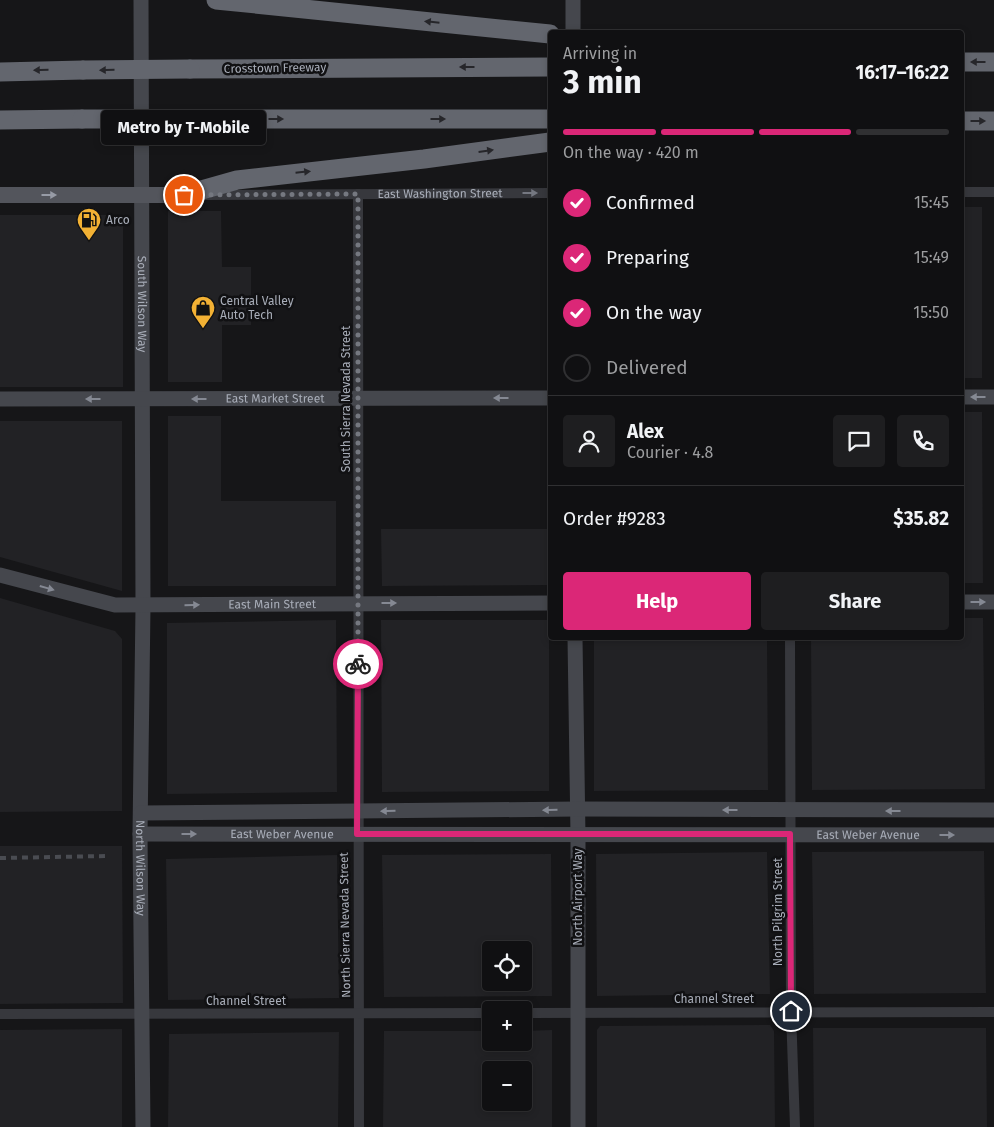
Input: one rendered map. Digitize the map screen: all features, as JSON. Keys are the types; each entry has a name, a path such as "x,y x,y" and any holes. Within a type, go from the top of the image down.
{"highway":[{"path":"216,0 548,34"},
{"path":"964,62 994,62"},
{"name":"Crosstown Freeway","path":"0,72 548,67"},
{"path":"0,120 192,118 548,119"},
{"path":"964,121 994,121"},
{"path":"184,195 237,180 548,142"}],"main road":[{"name":"South Wilson Way","path":"141,0 143,607"},
{"path":"573,0 573,30"},
{"name":"East Washington Street","path":"0,195 184,195"},
{"path":"964,397 994,397"},
{"name":"East Market Street","path":"0,399 548,398"},
{"name":"East Main Street","path":"0,575 108,605 143,607 358,603 548,603"},
{"path":"964,602 994,602"},
{"name":"North Wilson Way","path":"143,607 140,834 143,1127"},
{"name":"North Airport Way","path":"575,640 578,810 578,1127"},
{"name":"East Weber Avenue","path":"141,813 994,810"},
{"name":"East Weber Avenue","path":"140,834 994,835"}],"street":[{"path":"964,192 994,192"},
{"name":"East Washington Street","path":"184,195 548,193"},
{"name":"South Sierra Nevada Street","path":"358,194 358,603"},
{"name":"North Sierra Nevada Street","path":"358,603 359,1127"},
{"name":"North Pilgrim Street","path":"790,640 791,1011 795,1127"},
{"name":"Channel Street","path":"532,1013 994,1012"},
{"name":"Channel Street","path":"0,1014 482,1013"}],"shaded area":[{"path":"964,207 982,207 982,378 964,378"},
{"path":"168,211 221,211 222,267 251,267 251,325 222,325 222,382 168,382"},
{"path":"0,215 123,215 123,387 0,387"},
{"path":"964,412 982,412 983,583 964,583"},
{"path":"168,416 221,416 221,501 336,501 336,586 168,586"},
{"path":"0,421 122,421 122,591 0,557"},
{"path":"381,529 548,529 548,585 382,586"},
{"path":"0,598 115,631 122,639 122,811 0,812"},
{"path":"964,618 983,618 985,789 812,790 811,640 964,640"},
{"path":"336,620 337,792 167,794 167,623"},
{"path":"381,620 548,620 549,791 382,792"},
{"path":"594,640 767,640 768,790 594,791"},
{"path":"0,846 122,846 123,1003 0,1004"},
{"path":"984,851 986,993 814,994 812,852"},
{"path":"767,852 770,994 597,996 596,854"},
{"path":"551,854 552,996 384,997 382,855"},
{"path":"337,855 339,998 168,1000 166,859"},
{"path":"770,1025 774,1031 775,1127 597,1127 597,1030 600,1026"},
{"path":"813,1028 986,1028 987,1127 814,1127"},
{"path":"122,1029 122,1127 0,1127 0,1030"},
{"path":"552,1030 552,1127 383,1127 384,1031 482,1031 482,1051 532,1051 532,1031"},
{"path":"339,1032 338,1127 168,1127 169,1034"}],"railway":[{"path":"0,858 106,856"}],"way so far":[{"path":"184,195 358,194 358,664"}],"place":[{"name":"Metro by T-Mobile","path":"184,195"},
{"name":"Arco","path":"89,241"},
{"name":"Central Valley Auto Tech","path":"203,329"}],"route":[{"path":"358,664 357,834 578,836 790,834 791,1011"}]}
